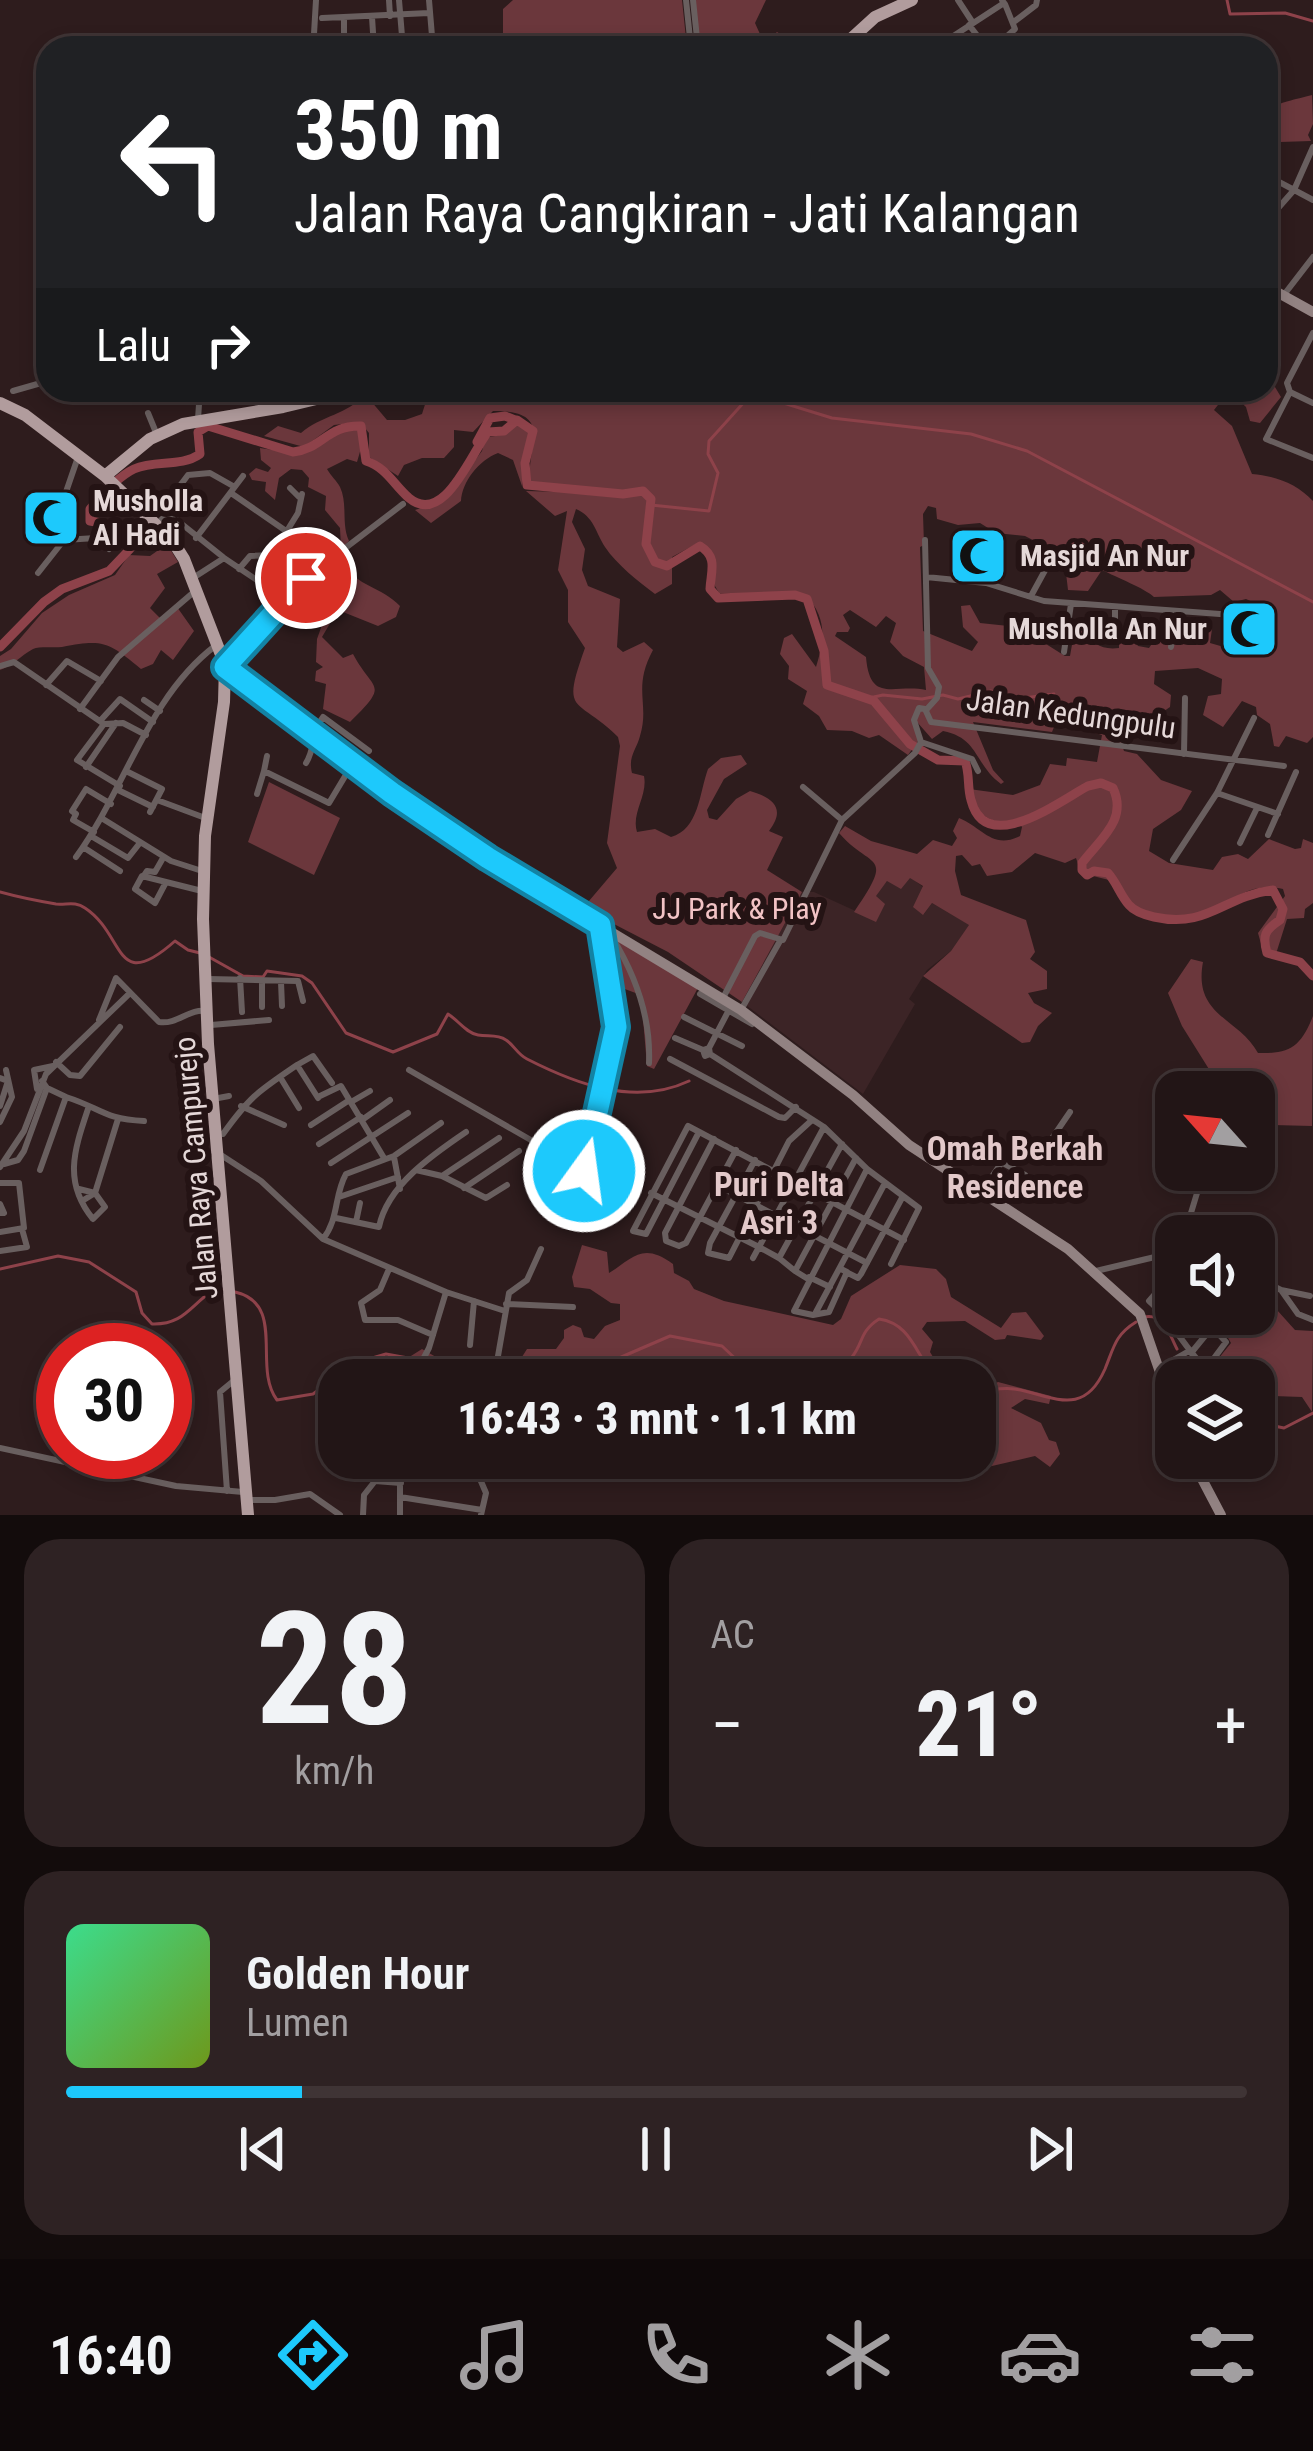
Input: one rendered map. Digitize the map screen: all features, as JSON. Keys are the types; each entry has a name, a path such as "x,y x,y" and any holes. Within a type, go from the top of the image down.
{"main road":[{"path":"855,36 884,11 912,0"},
{"path":"111,482 157,435 198,419 298,402"},
{"name":"Jalan Raya Campurejo","path":"0,404 25,415 157,524 184,559 225,666 202,871 204,980 247,1502"}],"street":[{"path":"315,36 316,0"},
{"path":"389,0 400,36"},
{"path":"395,17 399,0"},
{"path":"428,0 432,36"},
{"path":"690,0 693,36"},
{"path":"958,0 980,36"},
{"path":"1015,21 1036,0"},
{"path":"953,36 1003,2 1015,21 1008,36"},
{"path":"322,18 429,13"},
{"path":"372,17 373,36"},
{"path":"344,19 344,36"},
{"path":"859,32 864,36"},
{"path":"1278,208 1294,190 1313,147"},
{"path":"1278,181 1313,200"},
{"path":"1283,296 1313,257"},
{"path":"1278,293 1312,310"},
{"path":"1313,333 1287,380 1290,392 1266,440 1313,458"},
{"path":"14,391 36,385"},
{"path":"1290,392 1312,402"},
{"path":"198,419 199,402"},
{"path":"283,407 284,402"},
{"path":"148,413 157,435"},
{"path":"64,540 56,520 78,458"},
{"path":"157,524 188,476 210,473 328,560"},
{"path":"196,538 243,476"},
{"path":"238,569 250,556 272,555 287,532 301,496 290,488"},
{"path":"403,504 288,596 225,666 488,858 731,1006 853,1095 909,1145 1067,1250 1142,1318 1156,1359"},
{"path":"168,513 238,569 305,604 305,614 297,624 274,611"},
{"path":"38,573 64,540 96,538 109,549"},
{"path":"925,540 928,668 938,695 926,710"},
{"path":"970,544 976,568"},
{"path":"80,709 142,634 224,558"},
{"path":"970,581 984,560"},
{"path":"1031,596 1049,562"},
{"path":"926,577 970,581 1071,604 1247,616"},
{"path":"1064,652 1071,604"},
{"path":"1115,607 1115,634"},
{"path":"1171,646 1177,614"},
{"path":"76,857 103,819 169,693 217,644"},
{"path":"46,685 67,661 101,681"},
{"path":"0,666 14,662 102,723 116,723 146,736"},
{"path":"226,687 241,677"},
{"path":"1184,754 1185,698"},
{"path":"154,722 120,699 77,759 153,806 208,819"},
{"path":"144,700 160,710"},
{"name":"Jalan Kedungpulu","path":"731,1006 779,941 842,820 915,753 921,743 914,716 919,709 926,710 932,722 1284,766"},
{"path":"306,763 313,732 324,717 369,751"},
{"path":"1173,860 1217,793 1254,718"},
{"path":"86,767 116,723"},
{"path":"218,741 236,744"},
{"path":"921,743 972,760 978,771"},
{"path":"257,794 267,757"},
{"path":"264,771 328,804 353,763"},
{"path":"128,772 164,786 153,806"},
{"path":"1268,836 1296,772"},
{"path":"803,788 842,820"},
{"path":"111,804 86,789 71,811 76,814 70,824 128,859 140,843"},
{"path":"1217,793 1278,814"},
{"path":"1240,842 1257,808"},
{"path":"103,819 164,857 202,871"},
{"path":"83,847 120,871"},
{"path":"164,857 135,889 152,903 165,884"},
{"path":"143,877 202,892"},
{"path":"600,929 614,939 640,986 649,1063"},
{"path":"600,929 616,1027 584,1171 584,1196 610,1210"},
{"path":"695,1072 731,1006 755,936 760,933 779,941"},
{"path":"98,1023 115,979 159,1022 176,1022 199,1009 207,1018 269,1020"},
{"path":"240,979 242,1012"},
{"path":"204,980 301,982 304,1001"},
{"path":"262,981 262,1007"},
{"path":"281,982 282,1006"},
{"path":"2,1165 19,1160 24,1151 42,1087 54,1064 130,993"},
{"path":"700,994 731,1006 752,1024"},
{"path":"684,1017 742,1046"},
{"path":"54,1064 80,1076 120,1027"},
{"path":"675,1038 707,1052 796,1107 920,1210 891,1264"},
{"path":"216,1133 223,1134 241,1106 313,1056 332,1083"},
{"path":"670,1059 783,1119 796,1107"},
{"path":"297,1065 319,1097 339,1085 389,1157 400,1189"},
{"path":"0,1106 7,1070"},
{"path":"409,1070 584,1171"},
{"path":"280,1077 299,1108"},
{"path":"0,1122 11,1102 4,1079"},
{"path":"42,1087 98,1114 145,1121"},
{"path":"311,1126 370,1091"},
{"path":"213,1099 229,1096"},
{"path":"40,1170 66,1097"},
{"path":"319,1144 390,1100"},
{"path":"79,1189 95,1193 105,1208 93,1220 82,1201 71,1160 89,1106"},
{"path":"241,1106 284,1125"},
{"path":"980,1194 1018,1139 1042,1153 1070,1112"},
{"path":"0,1251 27,1247 20,1183 2,1183 2,1165 35,1113"},
{"path":"331,1163 407,1113"},
{"path":"82,1201 95,1193 118,1119"},
{"path":"755,1160 708,1253 727,1258 788,1141 812,1119"},
{"path":"322,1239 335,1218 346,1174 389,1157 442,1123"},
{"path":"699,1132 646,1234 634,1232 632,1227 688,1126 904,1240"},
{"path":"753,1258 824,1127"},
{"path":"335,1218 379,1227 383,1208 416,1170 466,1132"},
{"path":"442,1176 499,1138"},
{"path":"714,1139 664,1233 666,1240 683,1246 736,1150"},
{"path":"779,1258 842,1144"},
{"path":"24,1151 44,1160"},
{"path":"464,1188 519,1151"},
{"path":"218,1153 261,1181 322,1239 390,1269 474,1301 506,1307 573,1307"},
{"path":"795,1271 856,1158"},
{"path":"1003,1163 1025,1175"},
{"path":"868,1169 793,1310 826,1313 848,1253 885,1183"},
{"path":"416,1170 442,1176 486,1198 507,1185"},
{"path":"339,1197 398,1178"},
{"path":"717,1185 867,1263"},
{"path":"651,1192 830,1287"},
{"path":"844,1271 858,1278 904,1196"},
{"path":"356,1222 360,1203"},
{"path":"0,1204 4,1213 0,1214"},
{"path":"0,1232 22,1229"},
{"path":"498,1357 509,1293 530,1276 542,1250"},
{"path":"1092,1272 1155,1257"},
{"path":"390,1269 380,1290 361,1303 365,1320 398,1320 433,1335"},
{"path":"815,1312 844,1271"},
{"path":"1275,1287 1310,1296"},
{"path":"1281,1290 1298,1314 1313,1320"},
{"path":"423,1359 446,1292"},
{"path":"470,1345 474,1301"},
{"path":"1179,1335 1185,1355 1208,1368 1226,1344 1219,1335"},
{"path":"1177,1359 1206,1335"},
{"path":"227,1491 220,1392 239,1377"},
{"path":"0,1448 176,1486 227,1491 247,1502 310,1494 340,1515"},
{"path":"400,1479 400,1515"},
{"path":"400,1497 482,1512 486,1493 475,1479"},
{"path":"1202,1479 1221,1515"},
{"path":"364,1515 364,1495 375,1481 400,1484"}],"shaded area":[{"path":"910,877 923,887 924,914 932,903 970,925 951,951 927,970 909,999 915,1004 863,1094 742,1002 802,892 814,892 860,913 887,881"}],"green space":[{"path":"513,0 682,0 686,36 503,36 503,9"},
{"path":"694,0 766,0 755,23 761,36 698,36"},
{"path":"1312,95 1311,141 1278,141 1278,105"},
{"name":"JJ Park & Play","path":"356,402 372,402 387,420 422,414 426,402 1220,402 1214,410 1232,426 1252,474 1285,482 1313,501 1313,737 1307,743 1286,736 1279,747 1274,746 1270,724 1257,715 1256,707 1242,701 1223,727 1203,715 1208,696 1221,694 1222,679 1198,668 1155,671 1154,684 1171,695 1170,707 1154,718 1129,720 1121,742 1124,751 1137,754 1161,780 1192,791 1181,810 1153,829 1149,851 1169,863 1213,870 1222,857 1238,854 1248,859 1269,839 1295,849 1301,848 1303,839 1313,843 1313,903 1305,909 1304,918 1287,919 1275,957 1263,951 1258,933 1285,896 1283,889 1250,890 1202,918 1170,921 1137,912 1109,880 1081,873 1076,858 1065,863 1035,853 1012,872 987,876 980,864 972,866 962,855 956,856 961,895 1026,920 1035,952 1030,959 1047,971 1047,989 1028,993 1034,1003 1052,1013 1030,1042 1022,1043 923,976 951,951 969,925 932,903 923,915 913,907 923,886 910,878 901,889 887,881 876,896 885,904 876,922 854,912 876,870 839,833 845,826 871,841 917,854 933,840 952,846 959,818 994,839 1020,836 1018,822 1000,822 980,812 969,789 1013,795 1040,785 1050,764 1066,766 1067,758 1097,762 1102,735 1087,731 1085,714 1060,712 1052,732 973,722 1001,784 963,739 943,731 932,739 917,722 919,740 908,755 879,735 869,738 852,731 827,730 819,716 803,704 807,691 788,679 789,666 780,654 784,638 792,634 816,667 822,629 805,594 719,593 714,558 696,544 672,557 672,584 655,594 615,560 590,520 576,509 572,522 585,549 582,570 588,586 620,599 617,647 623,652 644,642 653,650 642,686 643,724 631,762 632,773 644,776 637,832 655,829 671,837 687,827 708,769 721,758 741,755 747,764 724,779 707,810 709,818 717,820 750,791 775,805 777,816 769,831 783,837 767,870 802,892 742,1002 668,952 583,908 617,868 607,843 620,746 618,737 574,696 585,648 568,622 568,590 558,570 567,511 555,516 526,491 564,492 565,488 530,482 531,424 525,417 493,411 473,432 454,430 454,447 444,458 422,458 404,465 398,476 369,457 369,433 360,422 334,425 304,447 264,436 278,426 301,433","holes":["928,506 936,508 937,519 958,525 980,523 996,533 1025,536 1064,556 1068,590 1088,591 1102,570 1154,597 1211,595 1220,590 1234,602 1246,599 1266,608 1268,624 1260,644 1224,647 1210,643 1208,620 1198,619 1195,633 1186,637 1170,627 1171,615 1163,616 1160,632 1149,648 1138,646 1126,627 1119,634 1119,648 1098,645 1083,630 1073,639 1070,656 1065,656 1019,627 980,623 970,605 961,606 963,627 978,642 972,651 923,631 923,514","850,610 876,627 886,616 896,623 890,642 924,667 926,690 879,687 868,672 866,657 835,636 848,632 843,615"]},
{"path":"1241,402 1277,402 1260,423 1250,421"},
{"path":"517,424 529,429 522,486 513,460 498,453 473,472 461,501 431,523 415,510 445,500 482,451 485,438 505,434"},
{"path":"361,429 364,438 357,462 347,459 327,469 344,500 349,541 341,549 340,528 325,510 326,496 308,487 309,478 302,470 291,469 279,478 275,500 265,491 266,482 252,480 249,474 256,468 268,472 271,468 261,460 260,448 301,454 338,432"},
{"path":"167,544 178,562 157,574 165,588 150,608 161,619 177,607 194,631 173,660 161,650 153,664 141,669 113,648 87,643 36,648 0,670 0,656 42,613 115,575 129,555 150,556"},
{"path":"343,563 355,577 400,606 396,617 378,626 338,610 322,637 343,658 353,654 374,687 371,700 350,722 323,709 326,684 315,681 316,671 323,667 316,662 317,639 332,597 334,570"},
{"path":"269,782 340,818 314,875 248,842"},
{"path":"613,935 699,986 654,1069 647,1066 641,995 614,985"},
{"path":"1191,959 1203,962 1202,980 1211,1005 1258,1053 1293,1046 1313,1016 1312,1126 1275,1125 1275,1071 1210,1071 1168,993"},
{"path":"582,1245 607,1252 609,1273 638,1255 653,1254 673,1264 674,1273 694,1289 724,1301 833,1325 841,1319 851,1296 900,1265 936,1269 946,1279 951,1297 1001,1328 1012,1313 1026,1312 1044,1336 1041,1340 1007,1335 995,1340 965,1321 927,1322 922,1329 933,1342 930,1352 934,1359 521,1359 527,1349 556,1349 564,1330 573,1325 581,1328 584,1337 594,1339 605,1326 620,1320 620,1304 590,1289 574,1287 572,1277"},
{"path":"1275,1310 1295,1330 1313,1331 1312,1412 1302,1397 1275,1396 1275,1359 1218,1359 1231,1343 1226,1335 1275,1335"},
{"path":"422,1349 440,1359 406,1359"},
{"path":"996,1383 1051,1396 1049,1404 1025,1399 1011,1408 1041,1423 1049,1440 1056,1442 1060,1454 1050,1467 1035,1456 996,1465"}],"waterway":[{"path":"1227,0 1230,14 1285,13 1313,21"},
{"path":"651,505 709,511 718,473 708,454 709,441 744,402"},
{"path":"780,402 832,418 971,434 1027,451 1313,602"},
{"path":"477,442 490,418 515,420"},
{"path":"0,647 44,602 62,589 109,571 130,549 124,527 90,521 90,509 105,493 134,469 200,454 198,432 208,426 293,452 340,429 361,426 366,461 422,504 445,495 488,432 504,431 517,420 533,431 525,463 527,485 623,494 643,491 651,499 646,544 655,562 667,566 700,546 711,560 710,589 718,598 795,595 807,599 824,651 827,685 874,701 910,744 938,760 965,761 971,800 979,817 1007,825 1043,812 1088,786 1101,783 1113,788 1115,819 1082,863 1087,875 1108,873 1134,910 1173,920 1273,890 1283,909 1280,920 1266,934 1267,953 1300,962 1313,976"},
{"path":"869,698 943,695 958,699 991,691 1008,700 1054,694"},
{"path":"0,892 81,906 98,919 131,961 155,956 175,941 200,953"},
{"path":"209,957 243,976 263,977 267,971 302,976 312,983 346,1033 393,1052 437,1034 448,1014 474,1034 503,1038 527,1059 605,1089 647,1092 689,1081"},
{"path":"0,1269 58,1256 89,1262 136,1292 142,1313 152,1324 171,1321 212,1291 226,1290"},
{"path":"235,1292 260,1309 267,1371 277,1400 318,1390"},
{"path":"1144,1317 1162,1321 1177,1349"},
{"path":"850,1359 879,1319 900,1328 923,1359"},
{"path":"996,1390 1077,1399 1096,1384 1119,1337 1136,1322"},
{"path":"611,1359 670,1336 722,1346 736,1359"},
{"path":"369,1359 386,1354 410,1359"},
{"path":"763,1359 783,1359"},
{"path":"1275,1426 1284,1428 1313,1413"}],"place":[{"name":"Musholla Al Hadi","path":"51,518"},
{"name":"Masjid An Nur","path":"978,556"},
{"name":"Musholla An Nur","path":"1249,629"}],"district":[{"name":"Omah Berkah Residence","path":"1015,1167"},
{"name":"Puri Delta Asri 3","path":"779,1203"}],"route":[{"path":"306,578 225,667 392,793 600,925 616,1027 584,1171"}]}
